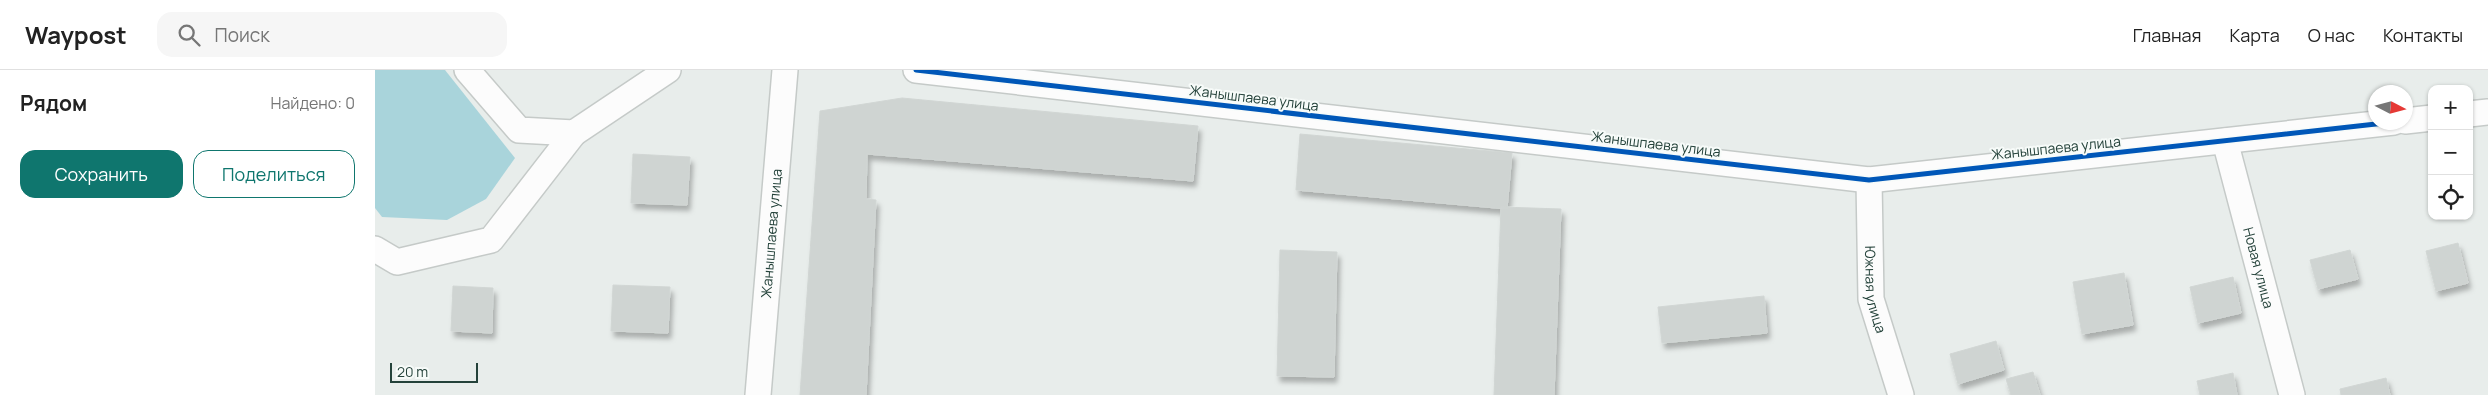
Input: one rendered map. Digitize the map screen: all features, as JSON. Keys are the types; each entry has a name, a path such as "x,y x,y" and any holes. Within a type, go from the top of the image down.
{"street":[{"path":"467,70 519,130 574,133"},
{"path":"375,250 397,262 491,240 574,133 668,70"},
{"name":"Жанышпаева улица","path":"758,395 785,70"},
{"name":"Жанышпаева улица","path":"916,70 1869,180 2368,125"},
{"path":"2473,114 2488,112"},
{"path":"2413,120 2428,118"},
{"name":"Новая улица","path":"2225,141 2292,395"},
{"name":"Южная улица","path":"1869,180 1871,299 1901,395"}],"water":[{"path":"375,70 445,70 515,158 486,199 447,220 382,217 375,208"}],"building":[{"path":"902,98 1198,126 1193,181 867,154 866,199 876,200 866,395 800,395 820,111"},
{"path":"1300,134 1512,153 1507,209 1296,190"},
{"path":"633,154 690,157 687,205 631,203"},
{"path":"1501,207 1561,209 1554,395 1494,395"},
{"path":"2458,243 2468,283 2436,291 2426,251"},
{"path":"1280,250 1337,252 1334,377 1277,376"},
{"path":"2350,250 2358,279 2318,289 2310,260"},
{"path":"2124,273 2133,325 2082,334 2073,282"},
{"path":"2233,277 2241,313 2198,323 2190,287"},
{"path":"613,285 670,287 668,333 611,331"},
{"path":"453,286 493,288 492,333 451,331"},
{"path":"1764,296 1767,333 1662,343 1658,307"},
{"path":"1996,341 2004,370 1958,384 1950,354"},
{"path":"2033,372 2040,395 2011,395 2006,379"},
{"path":"2233,373 2237,395 2200,395 2197,381"},
{"path":"2386,378 2390,395 2341,395 2340,389"}],"cycle path":[{"path":"916,70 1869,180 2368,125"}]}
